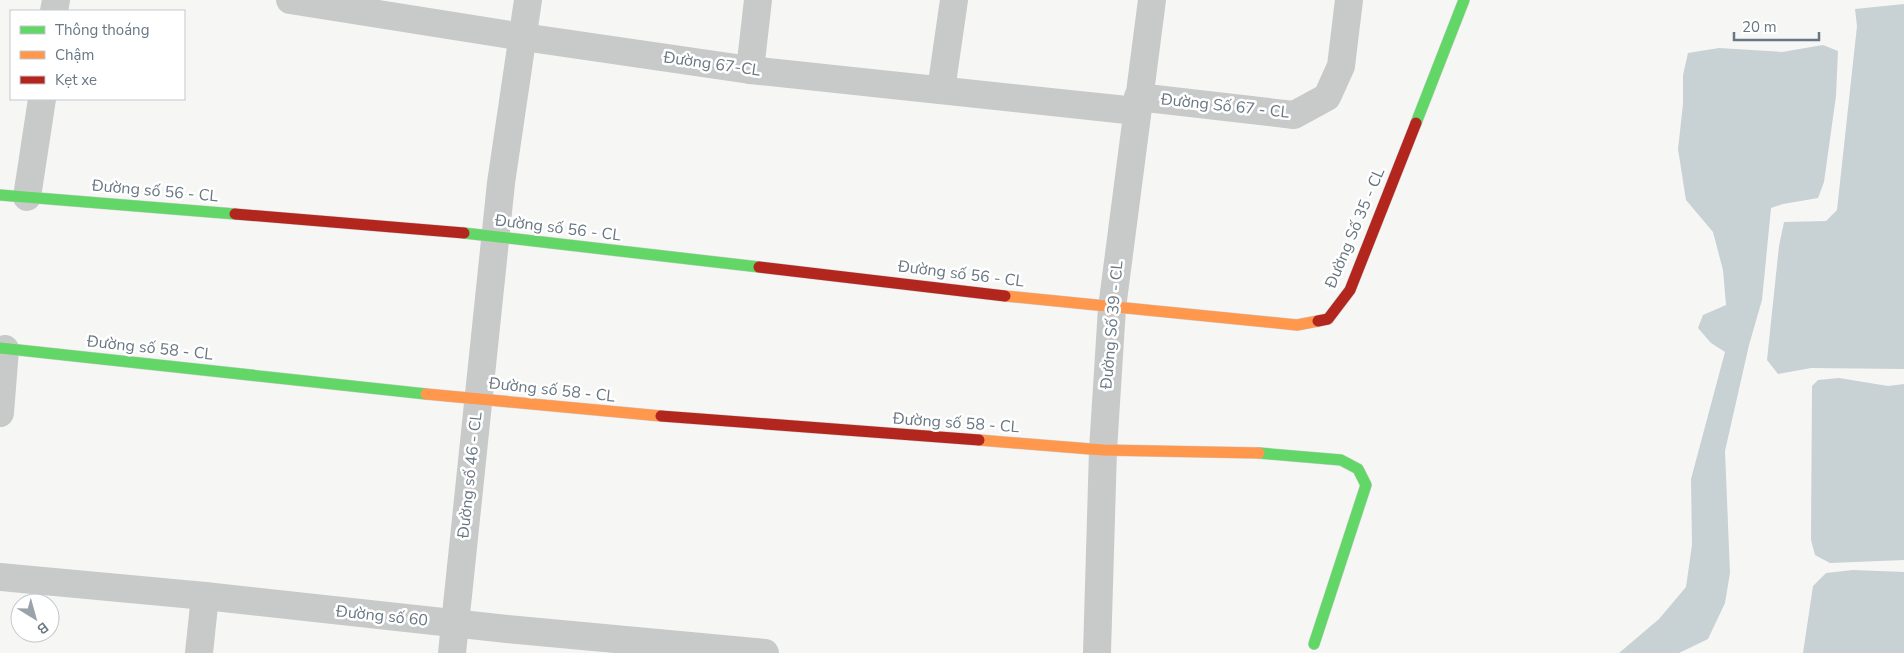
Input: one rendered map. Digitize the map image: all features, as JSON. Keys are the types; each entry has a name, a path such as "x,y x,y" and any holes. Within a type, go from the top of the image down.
{"street":[{"name":"Đường 67-CL","path":"290,0 523,37 750,70 941,90 1137,104"},
{"name":"Đường số 46 - CL","path":"452,653 495,236 528,0"},
{"path":"750,70 758,0"},
{"path":"941,90 954,0"},
{"name":"Đường Số 39 - CL","path":"1097,653 1102,450 1112,308 1152,0"},
{"name":"Đường Số 67 - CL","path":"1137,104 1294,115 1328,97 1341,66 1350,0"},
{"name":"Đường Số 35 - CL","path":"1112,308 1297,325 1328,319 1350,290 1464,0"},
{"path":"27,197 42,100"},
{"name":"Đường số 56 - CL","path":"0,195 495,236 1112,308"},
{"path":"0,413 3,348"},
{"name":"Đường số 58 - CL","path":"3,348 538,406 1102,450 1261,453 1341,460 1358,469 1366,485 1314,644"},
{"name":"Đường số 60","path":"0,577 205,596 692,649 765,653"},
{"path":"199,653 205,596"}],"shaded area":[{"path":"1904,4 1904,369 1811,368 1778,374 1767,360 1779,246 1784,222 1826,221 1837,210 1857,26 1855,9"},
{"path":"1823,45 1838,51 1836,96 1824,182 1818,198 1771,208 1762,300 1749,345 1725,451 1730,573 1725,603 1708,639 1679,653 1619,653 1659,619 1686,587 1692,545 1691,479 1725,352 1711,343 1698,328 1703,315 1726,305 1723,270 1713,232 1686,200 1678,149 1683,104 1683,75 1688,53 1719,48 1782,52"},
{"path":"1839,378 1888,386 1904,384 1904,560 1830,563 1815,555 1811,540 1812,386 1818,380"},
{"path":"1853,570 1904,572 1904,653 1803,653 1813,586 1826,573"}],"traffic: fast":[{"path":"1416,123 1464,0"},
{"path":"0,195 235,214"},
{"path":"464,233 759,267"},
{"path":"0,348 426,394"},
{"path":"1259,453 1341,460 1358,469 1366,485 1314,644"}],"traffic: slow":[{"path":"1005,296 1297,325 1318,321"},
{"path":"426,394 661,416"},
{"path":"979,440 1103,450 1259,453"}],"traffic: jam":[{"path":"1318,321 1328,319 1350,290 1416,123"},
{"path":"235,214 464,233"},
{"path":"759,267 1005,296"},
{"path":"661,416 979,440"}]}
